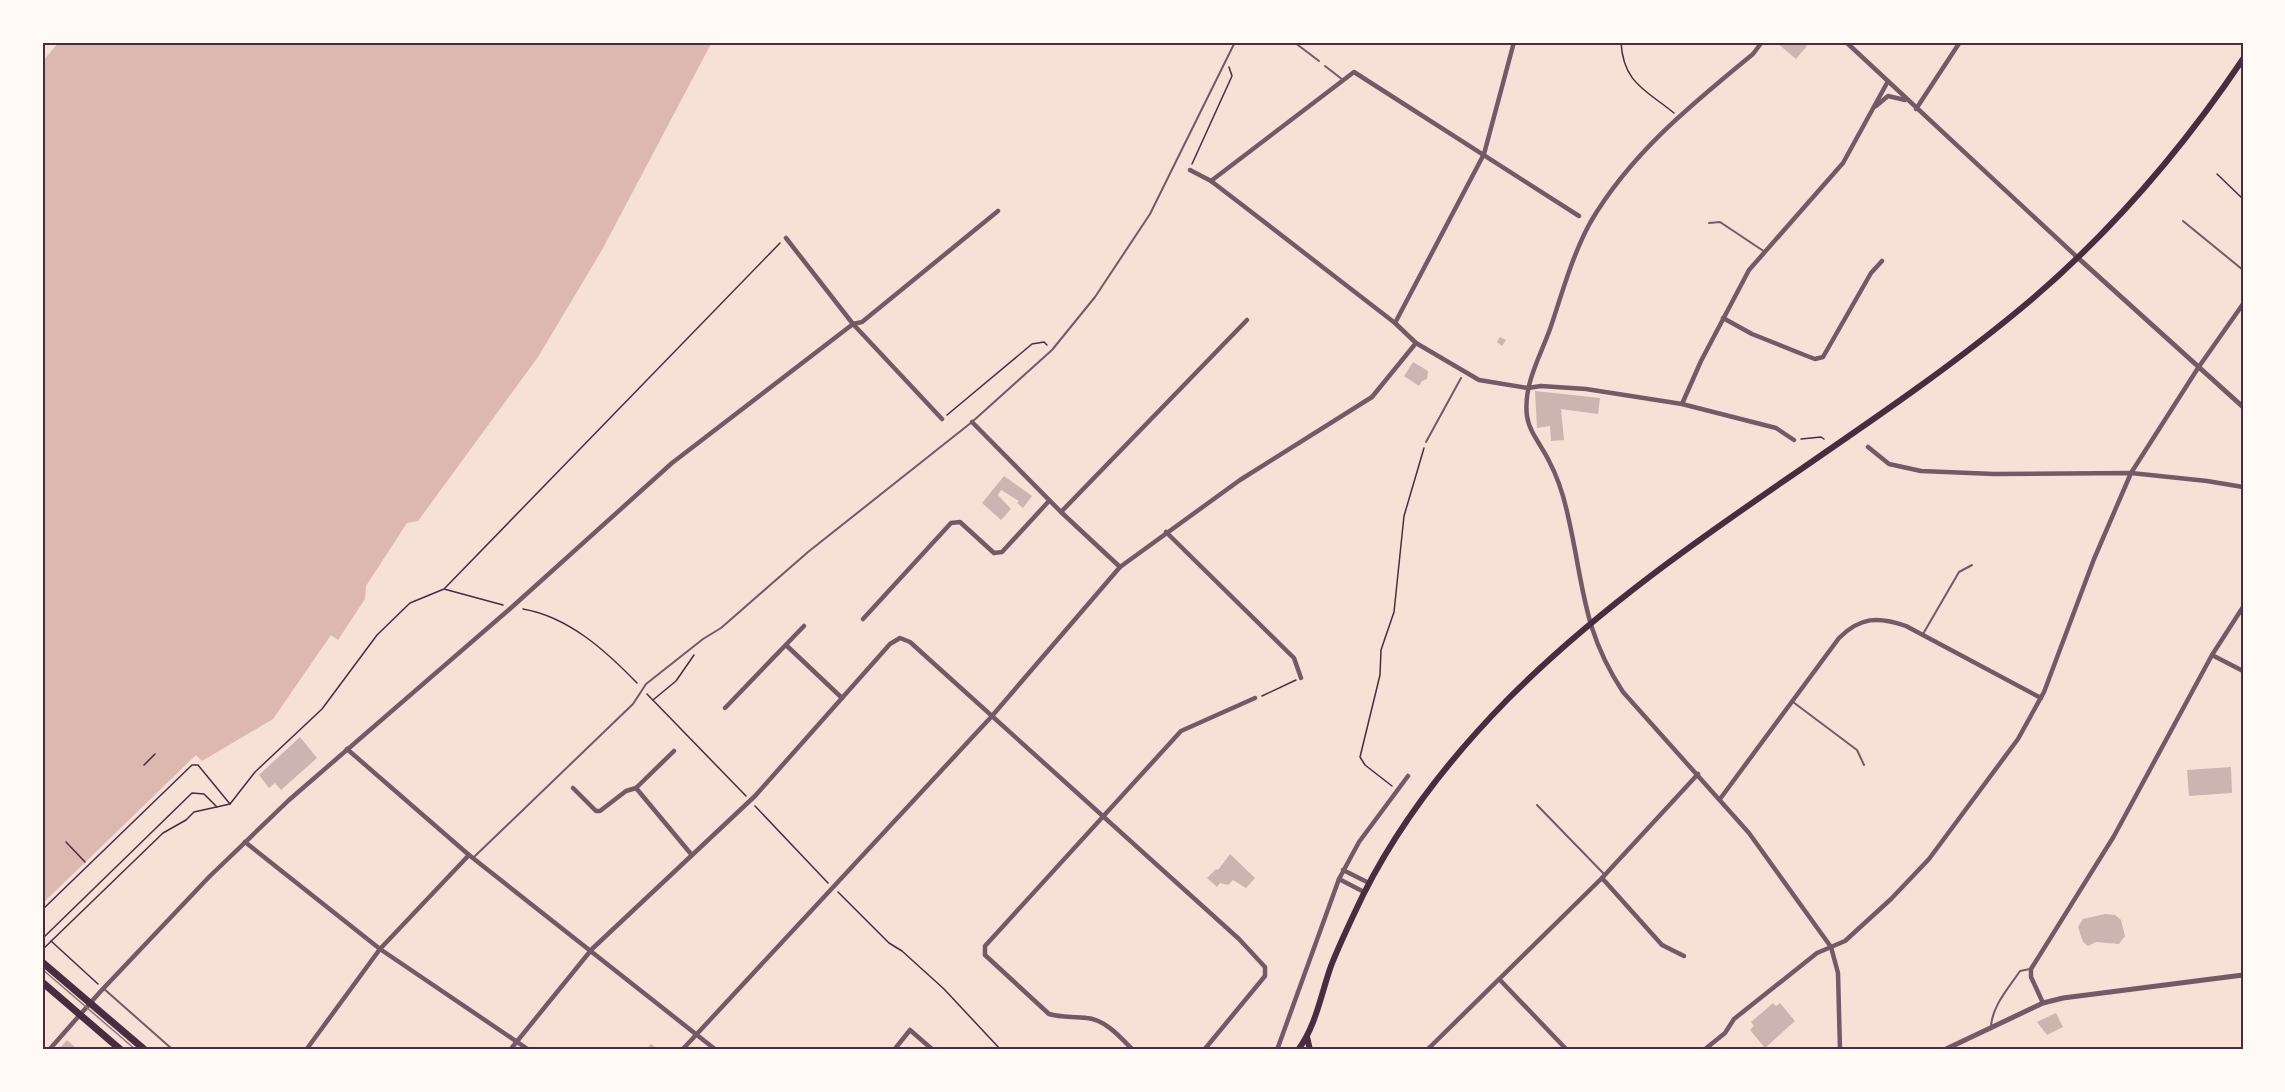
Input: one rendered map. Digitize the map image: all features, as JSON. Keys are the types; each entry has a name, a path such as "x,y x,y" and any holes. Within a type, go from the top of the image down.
{"main road":[{"path":"1298,1050 1307,1037 1333,962 1369,883 1424,798 1509,698 1589,623 1708,532 1986,336 2077,257 2120,216 2176,152 2243,59"},
{"path":"42,962 145,1050"},
{"path":"42,982 122,1050"},
{"path":"1307,1037 1310,1050"}],"street":[{"path":"1395,323 1484,154 1514,42"},
{"path":"1762,42 1753,54 1650,143 1628,169 1590,224 1562,290 1528,388 1527,418 1564,498 1589,623 1607,667 1623,692 1749,833 1831,947 1838,973 1840,1050"},
{"path":"1846,42 1887,83 2243,407"},
{"path":"1916,109 1960,42"},
{"path":"1211,181 1354,72 1579,216"},
{"path":"1682,404 1749,270 1843,163 1887,83"},
{"path":"1869,115 1888,96 1908,101"},
{"path":"1190,170 1211,181 1395,323 1416,343 1479,380 1528,388 1541,386 1586,389 1682,404 1776,428 1794,440"},
{"path":"49,1050 103,988 245,842 347,749 512,607 672,463 853,324 862,321 998,211"},
{"path":"786,238 853,324 942,419"},
{"path":"1724,318 1752,334 1807,356 1815,359 1823,357 1871,273 1882,261"},
{"path":"1704,1050 1725,1033 1734,1019 1817,953 1845,941 1929,859 2018,739 2041,698 2094,559 2131,473 2198,368 2243,304"},
{"path":"1061,512 1247,320"},
{"path":"682,1050 992,716 1120,567 1240,480 1372,397 1416,343"},
{"path":"972,422 1049,501 1120,567"},
{"path":"1868,447 1889,464 1919,471 1994,474 2131,473 2243,487"},
{"path":"863,619 951,523 960,522 994,553 1002,552 1049,501"},
{"path":"1166,532 1294,658 1301,678"},
{"path":"2043,1003 2031,977 2031,969 2114,836 2212,655 2243,607"},
{"path":"1720,799 1839,638 1850,626 1863,620 1888,620 2041,698"},
{"path":"725,708 804,626"},
{"path":"510,1050 592,949 750,801 890,644 900,638 910,642 1103,815 1239,939 1265,967 1265,976 1204,1050"},
{"path":"786,645 842,699"},
{"path":"2212,655 2243,672"},
{"path":"1133,1050 1109,1027 1097,1020 1049,1014 985,955 985,946 1181,730 1255,698"},
{"path":"347,749 471,857 592,949 716,1050"},
{"path":"573,788 596,811 600,811 626,791 636,788 674,751"},
{"path":"1427,1050 1604,876 1698,774"},
{"path":"1277,1050 1343,870 1359,842 1408,776"},
{"path":"636,788 691,854"},
{"path":"245,842 380,949 529,1050"},
{"path":"306,1050 380,949 471,857"},
{"path":"1343,870 1369,883"},
{"path":"1604,876 1662,945 1684,956"},
{"path":"1339,879 1364,892"},
{"path":"1944,1050 2043,1003 2063,998 2243,975"},
{"path":"1500,980 1566,1050"},
{"path":"894,1050 910,1030 933,1050"}],"lane":[{"path":"471,857 633,704 639,691 646,684 703,639 721,628 808,552 972,422 1052,350 1095,297 1150,214 1235,42"},
{"path":"1294,42 1319,61"},
{"path":"1325,66 1343,80"},
{"path":"2183,221 2243,270"},
{"path":"1709,223 1720,222 1765,252"},
{"path":"1426,442 1461,378"},
{"path":"1922,637 1959,572 1972,566"},
{"path":"1793,702 1857,750 1864,765"},
{"path":"1538,806 1604,876"},
{"path":"1991,1027 1991,1014 2020,971 2031,969"},
{"path":"103,988 172,1049"}],"path":[{"path":"1621,42 1624,63 1632,79 1679,118"},
{"path":"1190,170 1232,76 1227,60"},
{"path":"2217,174 2243,199"},
{"path":"42,950 163,832 186,820 194,812 230,804 255,772 322,709 361,655 396,614 410,603 444,589 786,238"},
{"path":"942,419 1032,344 1044,342 1052,350"},
{"path":"1794,440 1821,437 1824,439"},
{"path":"1395,793 1389,782 1365,765 1360,757 1380,675 1381,650 1394,612 1404,516 1426,442"},
{"path":"444,589 532,610 575,630 614,660 834,888 890,943 944,989 1001,1050"},
{"path":"653,700 676,681 697,651"},
{"path":"1255,698 1301,678"},
{"path":"144,765 155,754"},
{"path":"42,910 192,765 198,765 230,804"},
{"path":"42,939 192,793 204,794 217,808"},
{"path":"66,842 85,861"},
{"path":"51,941 103,988"}],"shaded area":[{"path":"59,42 712,42 602,250 538,357 418,521 407,523 366,586 365,599 338,640 331,635 273,719 202,761 196,755 42,904 42,62"}],"building":[{"path":"1776,42 1803,42 1807,46 1796,59"},
{"path":"1500,337 1506,340 1502,346 1497,342"},
{"path":"1413,362 1428,371 1427,379 1419,386 1404,376"},
{"path":"1535,391 1600,398 1598,414 1561,409 1564,440 1551,441 1550,426 1537,428"},
{"path":"1004,476 1032,496 1023,508 1017,503 1019,501 1001,490 998,495 1011,509 1001,520 982,503"},
{"path":"300,737 317,758 281,790 275,783 269,788 259,775"},
{"path":"2231,767 2232,793 2189,796 2187,770"},
{"path":"1230,854 1255,878 1246,888 1233,880 1228,885 1220,883 1217,887 1207,878 1216,869 1218,870"},
{"path":"2105,914 2115,915 2121,920 2125,936 2119,944 2096,942 2088,946 2083,942 2078,927 2083,919"},
{"path":"1773,1003 1776,1006 1780,1003 1795,1021 1765,1048 1750,1030 1754,1026 1751,1022"},
{"path":"2056,1013 2063,1027 2047,1035 2037,1022"},
{"path":"67,1040 78,1050 58,1050"},
{"path":"651,1044 659,1050 646,1050"}],"tram line":[{"path":"42,969 136,1050"}]}
